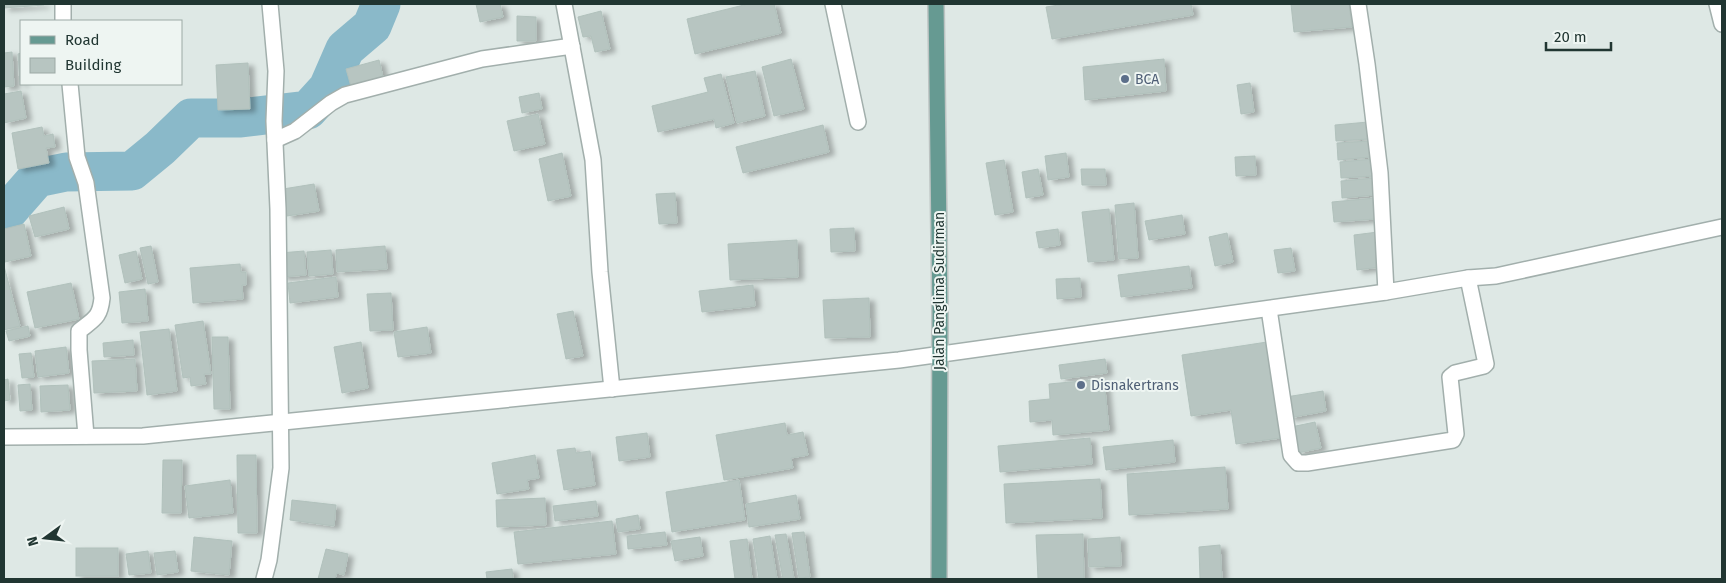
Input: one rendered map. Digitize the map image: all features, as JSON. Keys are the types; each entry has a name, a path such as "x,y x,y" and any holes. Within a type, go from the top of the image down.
{"main road":[{"name":"Jalan Panglima Sudirman","path":"936,4 940,355 939,579"}],"street":[{"path":"63,4 63,20"},
{"path":"264,579 269,560 280,476 281,423 278,219 274,121 276,71 270,4"},
{"path":"564,4 593,160 600,272 612,389"},
{"path":"834,4 858,122"},
{"path":"1358,4 1380,173 1386,292"},
{"path":"1717,4 1722,24"},
{"path":"275,140 295,131 331,103 345,95 482,59 572,46"},
{"path":"70,85 77,157 86,183 102,298 100,311 94,319 79,331 86,436"},
{"path":"4,437 143,436 940,355 1386,292 1468,278 1496,276 1722,227"},
{"path":"1269,309 1290,455 1298,463 1412,447 1453,440 1456,434 1450,377 1455,373 1486,364 1468,278"}],"building":[{"path":"4,4 44,4 44,5 4,8"},
{"path":"476,4 500,4 503,17 480,22"},
{"path":"748,4 774,4 781,33 695,54 687,19"},
{"path":"1065,4 1191,4 1193,15 1052,39 1046,7"},
{"path":"1291,4 1349,4 1352,27 1294,32"},
{"path":"601,11 610,49 595,52 591,36 583,37 578,17"},
{"path":"517,16 536,17 536,41 517,41"},
{"path":"12,52 14,86 4,87 4,53"},
{"path":"20,53 20,84 18,54"},
{"path":"791,59 804,109 774,116 762,67"},
{"name":"BCA","path":"1164,59 1166,91 1085,100 1083,67"},
{"path":"379,60 384,81 352,90 346,69"},
{"path":"248,63 250,109 218,110 216,65"},
{"path":"755,71 765,116 737,123 726,77"},
{"path":"721,74 734,123 716,128 714,119 658,132 652,106 708,92 704,78"},
{"path":"1250,83 1254,112 1241,114 1237,85"},
{"path":"21,91 26,118 4,123 4,94"},
{"path":"539,93 542,109 522,113 519,97"},
{"path":"538,114 545,144 514,151 507,121"},
{"path":"1368,122 1369,139 1336,141 1335,125"},
{"path":"823,125 829,152 743,173 736,147"},
{"path":"42,127 44,136 53,134 55,147 46,148 49,163 18,169 12,133"},
{"path":"1370,141 1371,157 1338,160 1337,143"},
{"path":"562,153 571,196 548,201 539,159"},
{"path":"1066,153 1069,177 1048,180 1045,156"},
{"path":"1255,156 1256,175 1236,176 1235,157"},
{"path":"1373,159 1374,176 1341,178 1340,162"},
{"path":"1004,160 1013,212 995,215 986,163"},
{"path":"1038,169 1043,195 1026,198 1022,172"},
{"path":"1081,169 1105,169 1106,185 1082,185"},
{"path":"1374,178 1375,195 1342,198 1341,181"},
{"path":"314,184 319,211 287,216 283,189"},
{"path":"675,193 677,223 659,224 656,194"},
{"path":"1375,198 1376,219 1334,222 1332,202"},
{"path":"1134,203 1138,258 1119,259 1115,205"},
{"path":"64,207 69,229 35,237 29,216"},
{"path":"1109,209 1114,260 1088,262 1082,212"},
{"path":"1182,215 1185,234 1149,240 1145,221"},
{"path":"24,224 31,256 5,262 4,229"},
{"path":"854,228 855,251 831,252 830,229"},
{"path":"1058,229 1060,245 1039,248 1036,232"},
{"path":"1378,232 1381,267 1357,270 1354,235"},
{"path":"1227,233 1233,262 1215,266 1209,237"},
{"path":"797,240 798,277 730,280 728,244"},
{"path":"151,246 158,282 148,284 140,248"},
{"path":"385,246 387,269 337,272 336,250"},
{"path":"1291,248 1295,271 1278,273 1274,250"},
{"path":"331,250 333,274 309,276 307,252"},
{"path":"136,251 142,279 125,283 119,255"},
{"path":"304,251 306,275 282,277 280,253"},
{"path":"240,264 241,272 246,272 246,285 242,285 243,299 193,303 190,268"},
{"path":"4,266 20,326 4,330"},
{"path":"1189,266 1192,288 1121,297 1118,275"},
{"path":"336,277 338,297 290,303 288,283"},
{"path":"1080,278 1081,297 1057,299 1056,279"},
{"path":"71,283 79,319 35,328 27,292"},
{"path":"753,285 755,306 702,312 699,291"},
{"path":"145,289 148,321 122,323 119,292"},
{"path":"391,293 393,330 370,331 367,294"},
{"path":"869,298 870,337 825,338 823,300"},
{"path":"573,311 583,356 566,359 557,314"},
{"path":"203,321 211,374 204,374 206,384 191,386 190,377 183,378 175,325"},
{"path":"28,326 30,336 9,341 6,331"},
{"path":"427,327 431,353 398,357 394,332"},
{"path":"169,329 177,391 147,395 140,332"},
{"path":"212,337 228,337 230,409 214,409"},
{"path":"133,340 134,355 104,357 103,343"},
{"path":"361,342 368,388 342,393 334,347"},
{"path":"1267,342 1281,438 1236,444 1231,410 1191,416 1182,355"},
{"path":"66,347 69,373 38,377 35,351"},
{"path":"31,353 34,377 22,378 19,354"},
{"path":"135,359 137,391 94,393 92,361"},
{"path":"1105,359 1107,373 1061,379 1059,365"},
{"path":"8,379 10,400 4,401 4,380"},
{"path":"1104,379 1109,430 1053,435 1052,420 1030,422 1029,401 1050,399 1049,384"},
{"path":"30,384 32,410 20,411 18,385"},
{"path":"68,385 70,410 41,412 40,386"},
{"path":"1323,391 1326,411 1289,418 1286,397"},
{"path":"1315,422 1321,448 1298,453 1291,427"},
{"path":"785,423 787,435 803,432 808,455 791,458 793,468 724,480 716,435"},
{"path":"647,433 650,457 619,461 616,437"},
{"path":"1090,438 1092,464 1000,472 998,446"},
{"path":"1173,440 1175,462 1106,470 1103,447"},
{"path":"575,448 576,453 590,451 595,485 564,490 557,450"},
{"path":"237,455 256,455 257,533 238,533"},
{"path":"535,455 539,478 527,480 529,489 497,494 492,463"},
{"path":"163,460 182,460 181,513 162,513"},
{"path":"1225,467 1228,509 1129,515 1127,474"},
{"path":"1100,479 1102,518 1006,523 1004,484"},
{"path":"230,480 233,513 189,518 185,486"},
{"path":"739,480 745,520 672,532 666,492"},
{"path":"796,495 800,519 749,527 746,504"},
{"path":"545,498 546,525 497,527 496,500"},
{"path":"292,500 336,505 334,526 290,520"},
{"path":"596,501 598,516 555,521 553,506"},
{"path":"638,515 640,529 618,532 616,519"},
{"path":"612,521 616,554 518,564 514,532"},
{"path":"665,532 667,545 628,549 627,536"},
{"path":"804,532 810,577 799,578 792,533"},
{"path":"786,534 794,579 783,579 775,535"},
{"path":"1083,534 1084,579 1038,579 1036,535"},
{"path":"770,536 777,579 759,579 753,539"},
{"path":"194,537 232,541 229,575 191,571"},
{"path":"700,537 703,556 675,561 671,541"},
{"path":"1120,537 1121,566 1089,567 1088,539"},
{"path":"747,539 752,579 735,579 730,541"},
{"path":"1220,545 1222,579 1200,579 1199,547"},
{"path":"76,548 118,548 118,576 76,576"},
{"path":"326,549 348,554 344,575 337,573 335,579 318,579"},
{"path":"148,551 151,573 129,575 126,554"},
{"path":"175,551 178,572 157,575 154,553"},
{"path":"512,569 513,579 487,579 486,572"}],"waterway":[{"path":"4,206 9,210 37,178 66,172 132,171 160,148 191,118 241,118 308,110 328,88 345,49 372,26 381,4"}],"place":[{"name":"BCA","path":"1125,79"},
{"name":"Disnakertrans","path":"1081,385"}]}
